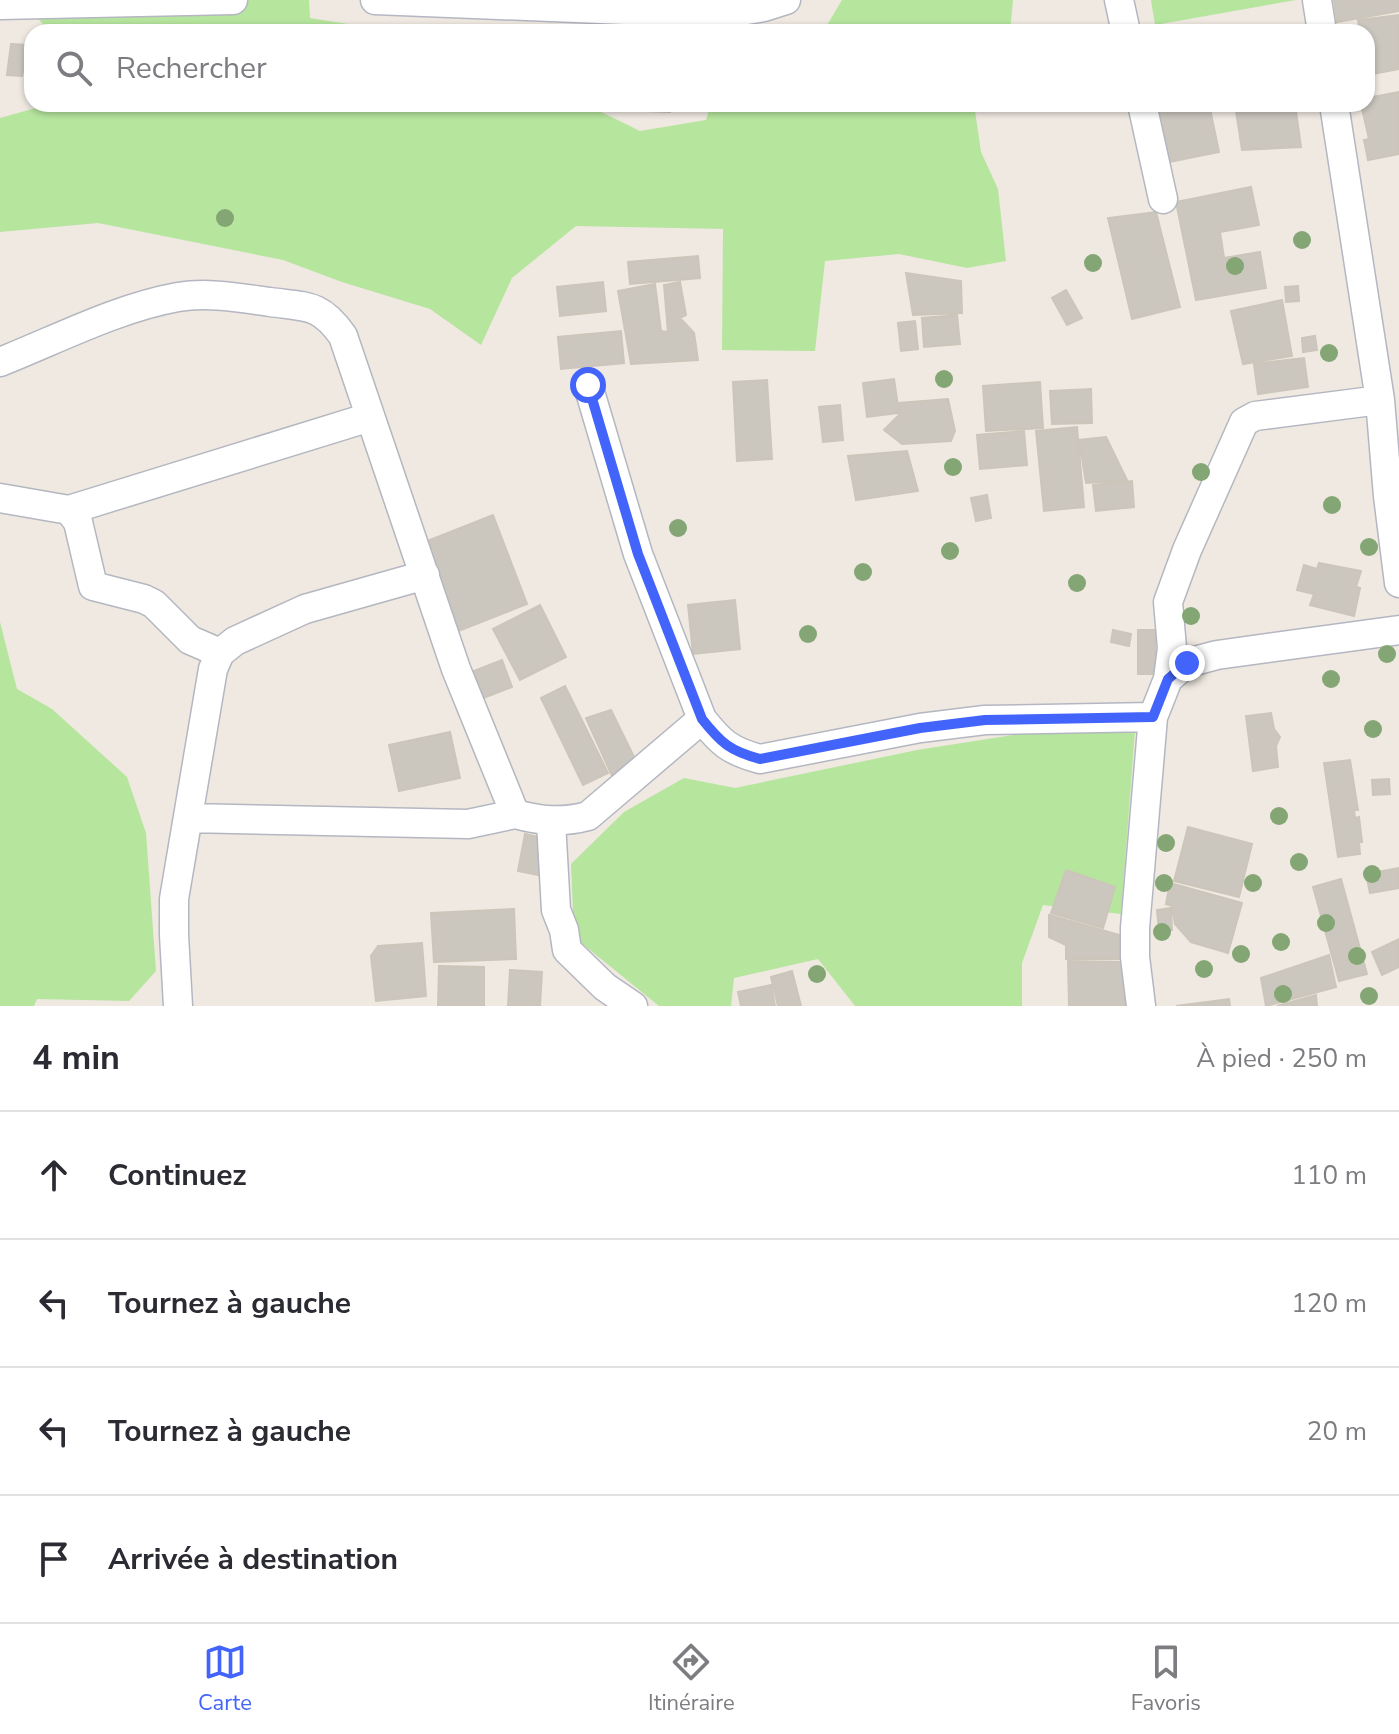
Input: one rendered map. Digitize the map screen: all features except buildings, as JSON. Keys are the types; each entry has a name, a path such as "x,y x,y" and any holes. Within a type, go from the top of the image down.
{"street":[{"path":"0,5 233,0"},
{"path":"375,0 535,3 723,14 786,0"},
{"path":"1119,0 1124,24"},
{"path":"1317,0 1321,24"},
{"path":"1144,112 1163,199"},
{"path":"1335,112 1380,400 1399,583"},
{"path":"0,362 132,309 180,297 229,296 300,306 318,309 332,320 343,336 456,669 515,814"},
{"path":"588,385 638,554 702,719 717,739 735,752 760,759 920,728 985,720 1153,717"},
{"path":"1141,1006 1135,928 1153,717 1168,679 1172,648 1168,602 1187,550 1244,422 1255,416 1380,400"},
{"path":"0,498 69,510 370,417"},
{"path":"69,510 78,522 93,586 154,604 190,640 220,653"},
{"path":"178,1006 174,899 213,669 220,653 235,641 305,609 425,575"},
{"path":"1168,679 1187,663 1217,655 1399,630"},
{"path":"188,818 468,824 515,814 551,822 570,821 588,816 702,719"},
{"path":"551,822 556,910 564,930 567,950 605,987 633,1006"}],"green space":[{"path":"23,0 309,0 310,18 348,24 42,24"},
{"path":"842,0 1013,0 1011,24 828,24"},
{"path":"1151,0 1296,0 1161,24 1155,24"},
{"path":"24,111 601,112 640,131 706,120 708,112 975,112 981,152 998,189 1006,261 967,268 899,254 825,261 815,351 722,350 723,229 576,226 512,278 481,345 430,309 283,260 98,223 0,232 0,118"},
{"path":"0,622 17,689 52,709 127,777 146,833 156,971 129,1001 37,999 34,1006 0,1006"},
{"path":"1039,731 1135,731 1121,914 1043,905 1022,963 1022,1006 855,1006 818,959 734,978 731,1006 659,1006 574,937 571,864 624,812 684,778 735,788 917,750"}],"route":[{"path":"588,385 638,554 702,719 717,739 735,752 760,759 920,728 985,720 1153,717 1168,679 1187,663"}]}
